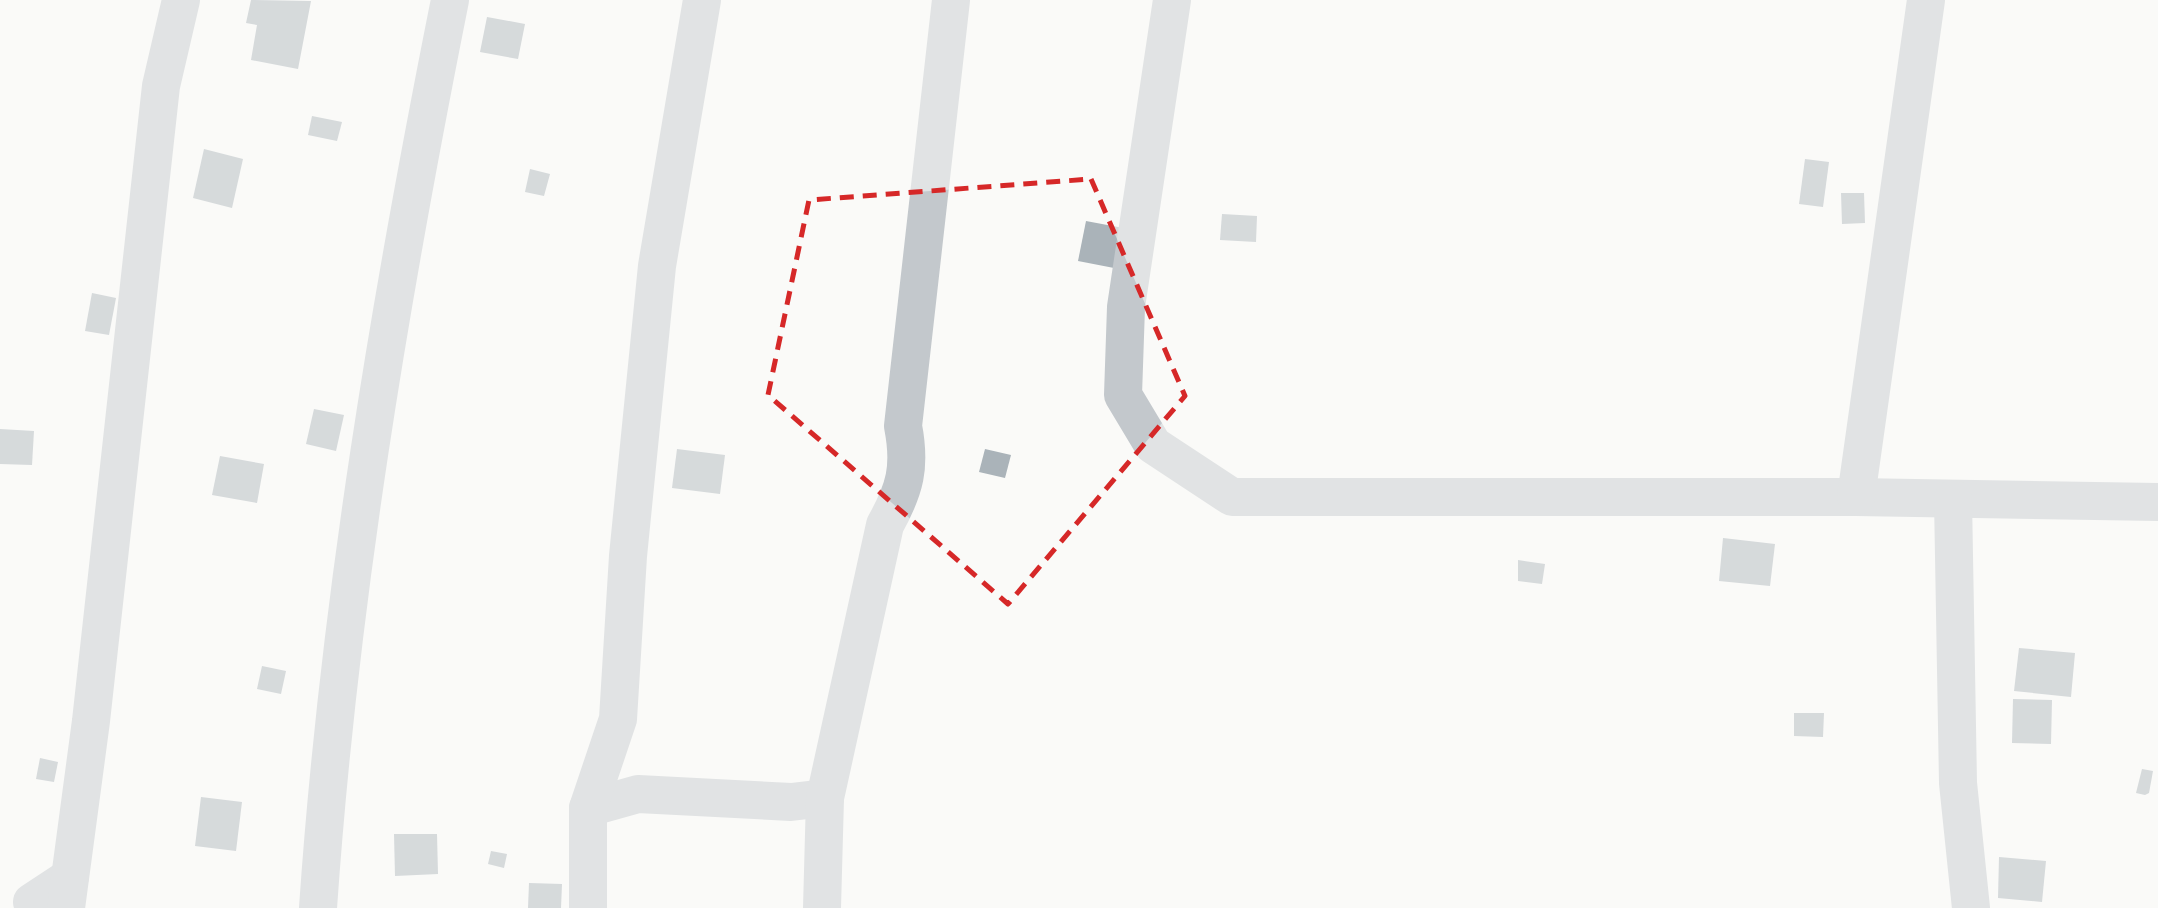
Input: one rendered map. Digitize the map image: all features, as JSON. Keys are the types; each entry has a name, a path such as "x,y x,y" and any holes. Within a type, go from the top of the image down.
{"street":[{"path":"42,900 91,721 161,86 181,0"},
{"path":"318,908 336,698 375,413 408,206 450,0"},
{"path":"588,908 588,808 618,719 628,556 657,266 702,0"},
{"path":"822,908 825,798 885,525 901,495 909,455 903,426 951,0"},
{"path":"1172,0 1126,307 1124,395 1153,445 1232,497 1856,497 2158,502"},
{"path":"1856,497 1926,0"},
{"path":"1953,499 1958,783 1971,908"},
{"path":"588,808 638,794 792,802 825,798"}],"highlighted area":[{"path":"1091,179 1185,396 1008,604 768,395 809,200"}],"building":[{"path":"251,0 311,1 298,69 251,60 257,25 246,23"},
{"path":"487,17 525,24 518,59 480,52"},
{"path":"312,116 342,122 337,141 308,135"},
{"path":"204,149 243,159 232,208 193,198"},
{"path":"1805,159 1829,162 1823,207 1799,204"},
{"path":"530,169 550,174 544,196 525,192"},
{"path":"1841,193 1864,193 1865,223 1842,224"},
{"path":"1222,214 1257,216 1256,242 1220,240"},
{"path":"1086,221 1134,230 1114,268 1078,261"},
{"path":"92,293 116,298 109,335 85,331"},
{"path":"314,409 344,415 336,451 306,444"},
{"path":"0,429 34,431 32,465 0,464"},
{"path":"677,449 725,455 720,494 672,488"},
{"path":"985,449 1011,455 1005,478 979,472"},
{"path":"220,456 264,464 257,503 212,495"},
{"path":"1723,538 1775,544 1770,586 1719,581"},
{"path":"1518,560 1545,564 1542,584 1518,581"},
{"path":"2019,648 2075,653 2071,697 2014,691"},
{"path":"262,666 286,671 281,694 257,689"},
{"path":"2013,699 2052,700 2051,744 2012,743"},
{"path":"1794,713 1824,713 1823,737 1794,736"},
{"path":"40,758 58,762 54,782 36,779"},
{"path":"2142,769 2153,771 2149,793 2145,795 2136,793"},
{"path":"201,797 242,802 236,851 195,846"},
{"path":"394,834 437,834 438,874 395,876"},
{"path":"491,851 507,854 504,868 488,864"},
{"path":"1999,857 2046,861 2042,902 1998,898"},
{"path":"529,883 562,884 561,908 528,908"}]}
